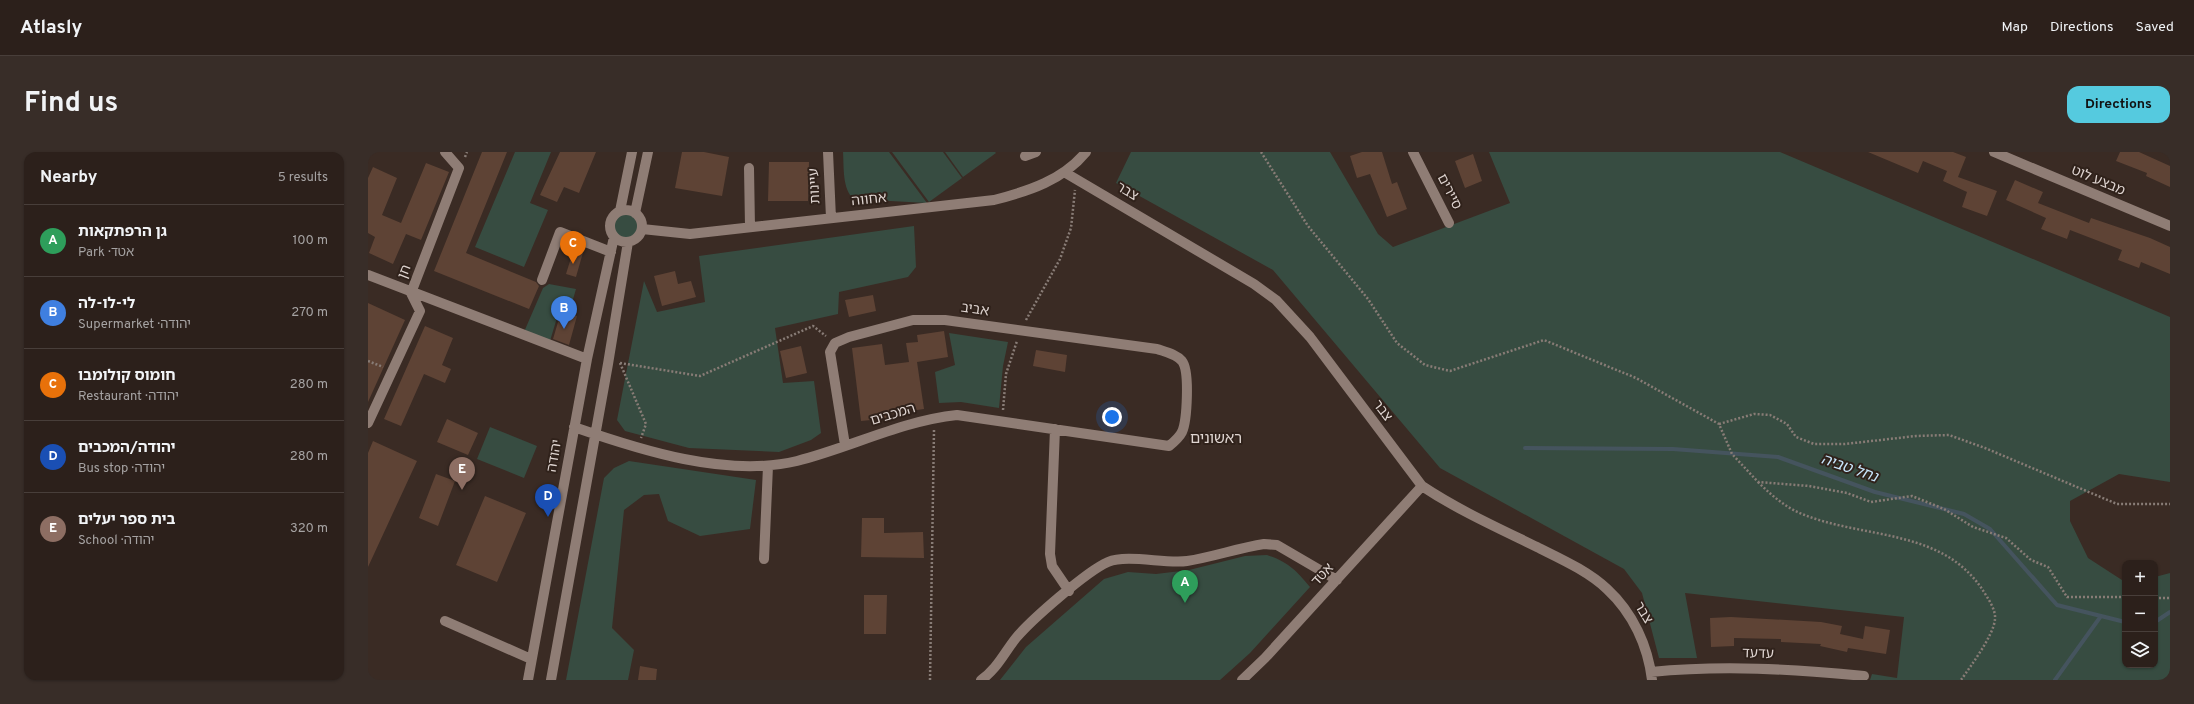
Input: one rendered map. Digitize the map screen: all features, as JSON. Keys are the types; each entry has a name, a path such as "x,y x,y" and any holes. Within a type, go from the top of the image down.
{"street":[{"name":"חן","path":"368,423 420,311 411,293 459,168 445,152"},
{"path":"620,211 632,152"},
{"path":"635,212 648,152"},
{"name":"עיינות","path":"828,152 831,218"},
{"path":"1025,156 1036,152"},
{"name":"אחווה","path":"642,229 690,234 994,200 1023,193 1052,180 1077,163 1086,152"},
{"name":"סיירים","path":"1413,152 1449,224"},
{"name":"מבצע לוט","path":"1994,152 2170,226"},
{"path":"749,168 750,227"},
{"name":"צבר","path":"1064,172 1254,284 1276,300 1310,337 1422,486 1442,500 1555,556 1586,574 1607,589 1623,606 1636,625 1645,649 1651,676"},
{"path":"552,680 628,242 638,236 642,229 641,220 635,212 631,210 620,211 612,217 610,222 611,233 614,237 628,242"},
{"path":"542,280 560,232 611,252"},
{"name":"יהודה","path":"528,680 586,359 614,237"},
{"path":"368,275 411,293 586,359"},
{"name":"אביב","path":"834,343 848,337 913,320 945,320 1157,349 1174,354 1182,361 1187,369 1187,393"},
{"path":"834,343 830,352 830,361 845,445"},
{"name":"המכבים","path":"574,427 680,458 709,462 768,466 797,461 908,424 935,417 958,415 1169,446 1182,432 1187,393"},
{"path":"1055,429 1050,554 1052,566 1069,591"},
{"path":"764,559 768,466"},
{"name":"אטד","path":"1242,680 1337,580 1422,486"},
{"path":"981,680 992,672 1016,638 1031,622 1092,572 1109,562 1122,560 1186,561 1264,544 1277,545 1337,580"},
{"path":"445,621 531,659"},
{"name":"עדעד","path":"1651,676 1695,668 1736,667 1778,668 1864,676"}],"path":[{"path":"1261,152 1308,226 1368,299 1397,343 1424,365 1450,371 1544,340 1636,378 1719,424 1732,454 1775,498 1802,514 1852,528 1892,535 1932,547 1952,558 1975,579 1990,601 1995,619 1988,639 1961,680"},
{"path":"1002,421 1006,374 1021,330 1060,259 1071,228 1076,178"},
{"path":"608,364 620,363 700,376 813,326 834,343"},
{"path":"620,363 646,424 639,446"},
{"path":"1719,424 1754,414 1770,415 1787,424 1796,437 1814,444 1845,444 1916,436 1949,435 1985,448 2117,504 2170,504"},
{"path":"930,680 935,417"},
{"path":"1758,482 1817,487 1847,493 1871,502 1912,496 1944,509 1973,527 2006,538 2031,560 2048,568 2067,597 2122,597"},
{"path":"2158,598 2170,598"}],"green space":[{"path":"515,152 551,152 530,203 548,210 524,267 475,247"},
{"path":"843,152 889,152 927,203 854,199 847,190"},
{"path":"892,152 943,152 962,178 929,202"},
{"path":"945,152 995,152 996,153 963,177"},
{"path":"1131,152 1330,152 1378,234 1393,247 1510,203 1489,152 1780,152 2170,317 2170,482 2119,474 2070,501 2070,521 2088,558 2122,580 2122,668 2158,668 2158,576 2170,573 2170,680 1870,680 1872,674 1897,678 1904,617 1685,593 1697,658 1659,658 1642,593 1624,569 1440,468 1273,270 1116,183"},
{"path":"626,214 635,217 638,226 635,235 626,238 617,235 614,226 617,217"},
{"path":"914,226 916,267 908,277 839,292 838,314 775,328 783,383 814,381 821,433 811,440 779,452 689,448 625,431 617,420 644,281 657,312 705,302 699,256"},
{"path":"549,284 576,289 569,313 559,311 550,341 524,332 543,288"},
{"path":"949,333 1008,342 1003,366 999,408 961,402 939,403 935,372 955,365"},
{"path":"490,427 537,446 524,478 477,459"},
{"path":"629,461 756,480 750,529 700,536 668,521 659,494 644,495 624,510 612,628 634,650 628,680 566,680 604,478 614,468"},
{"path":"1267,555 1291,567 1310,587 1250,653 1220,680 1000,680 1026,647 1104,579 1128,572 1156,574 1189,570 1245,556"}],"building":[{"path":"482,152 507,152 466,253 536,282 539,286 529,309 434,271"},
{"path":"560,152 596,152 579,193 564,187 557,202 540,195"},
{"path":"682,152 704,152 729,157 722,196 675,188"},
{"path":"1362,152 1382,152 1392,184 1397,182 1407,209 1387,217 1370,174 1357,178 1350,156"},
{"path":"1868,152 1953,152 1966,157 1958,177 1997,191 1987,216 1962,207 1967,192 1943,181 1947,171 1923,161 1918,173"},
{"path":"2120,152 2139,152 2170,166 2170,187 2146,176 2147,173 2116,161"},
{"path":"1473,154 1482,181 1465,188 1455,161"},
{"path":"769,162 809,162 808,201 768,201"},
{"path":"426,163 449,172 421,240 406,234 393,264 369,253 375,237 368,233 368,178 373,167 397,178 382,215 401,223"},
{"path":"2015,180 2043,192 2038,203 2089,223 2091,218 2150,238 2170,247 2170,274 2141,262 2139,268 2118,260 2122,250 2070,230 2067,239 2041,229 2046,218 2006,200"},
{"path":"575,245 584,249 576,277 566,274"},
{"path":"675,271 678,284 691,281 696,297 662,306 654,276"},
{"path":"873,295 876,311 849,317 845,300"},
{"path":"368,303 405,320 368,402"},
{"path":"561,312 577,316 569,345 553,339"},
{"path":"425,326 453,338 442,365 451,369 445,383 424,374 401,426 384,419"},
{"path":"944,331 948,357 917,362 924,409 890,414 891,418 861,421 852,348 882,344 885,365 909,362 906,343 918,342 917,335"},
{"path":"801,346 807,373 786,378 780,351"},
{"path":"1036,350 1067,355 1065,372 1033,366"},
{"path":"447,419 478,433 468,455 437,442"},
{"path":"373,441 417,461 368,567 368,453"},
{"path":"436,474 455,481 438,526 419,518"},
{"path":"485,496 526,513 497,582 456,565"},
{"path":"862,518 884,518 884,533 923,532 924,558 861,557"},
{"path":"864,595 887,595 886,634 864,634"},
{"path":"1731,617 1821,622 1842,626 1840,634 1863,639 1865,626 1890,630 1886,654 1848,648 1847,652 1820,646 1821,644 1781,642 1781,639 1734,638 1734,646 1711,647 1710,618"},
{"path":"640,666 657,669 656,680 638,680"}],"waterway":[{"name":"נחל טביה","path":"1525,448 1673,449 1778,457 1875,492 1964,514 1990,529 2057,605 2122,621"},
{"name":"נחל טביה","path":"2158,620 2170,612"},
{"path":"2055,680 2101,616"}],"place":[{"name":"חומוס קולומבו","path":"573,264"},
{"name":"לי-לו-לה","path":"564,329"},
{"name":"בית ספר יעלים","path":"462,490"},
{"name":"יהודה/המכבים","path":"548,517"},
{"name":"גן הרפתקאות","path":"1185,603"}],"district":[{"name":"ראשונים","path":"1216,439"}]}
